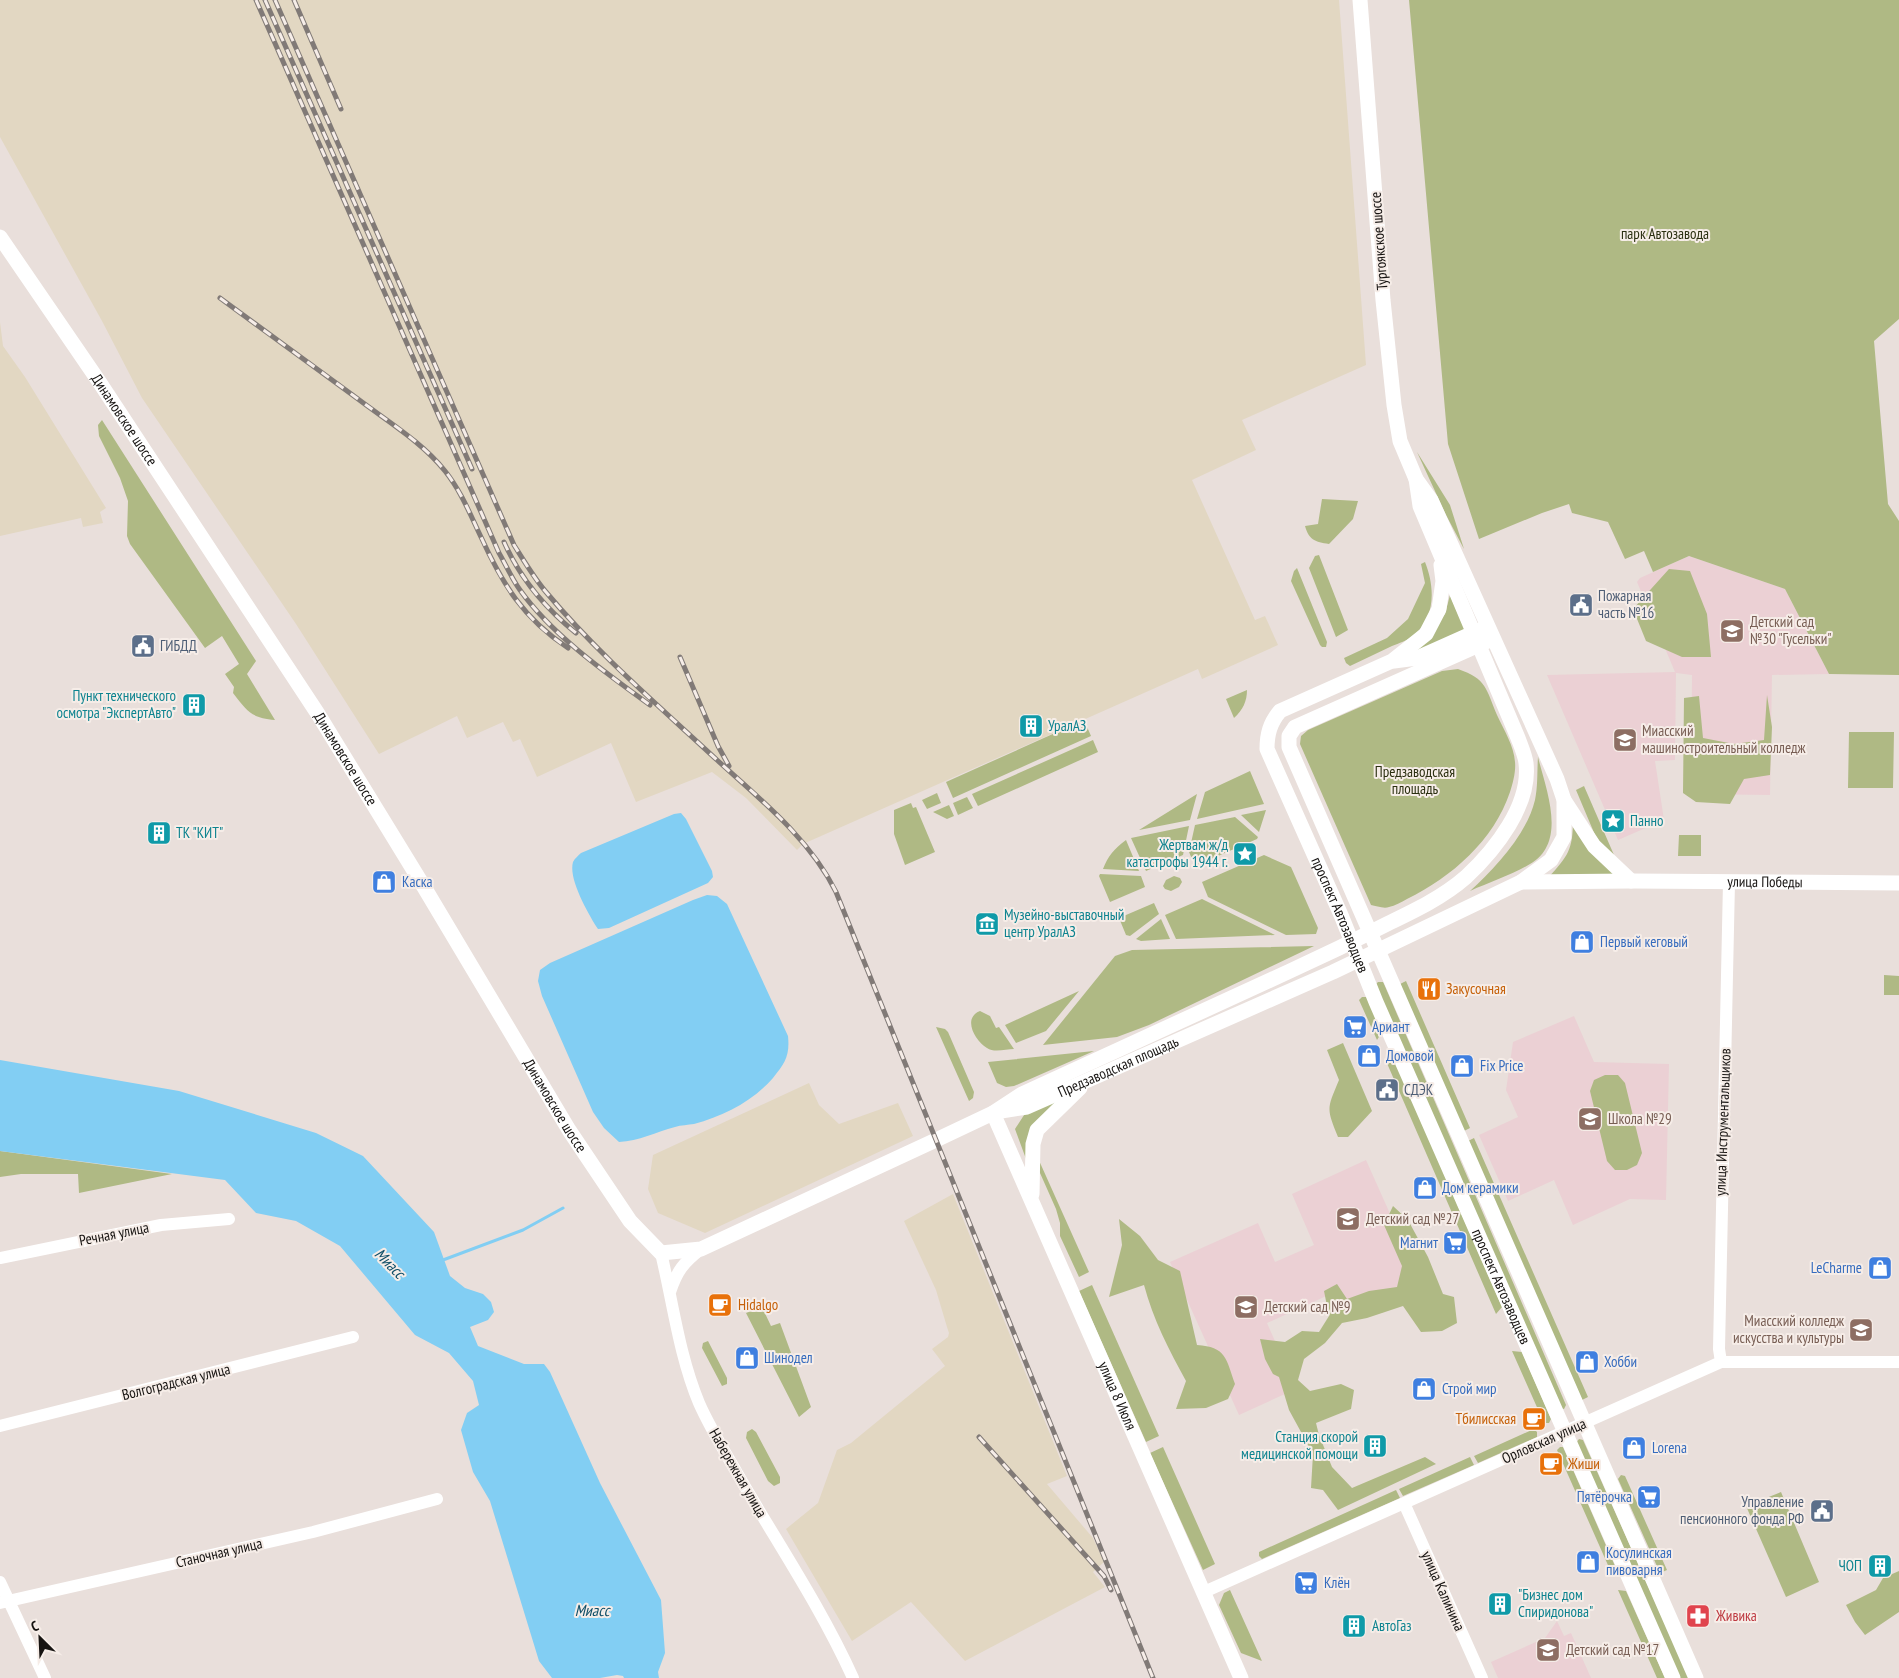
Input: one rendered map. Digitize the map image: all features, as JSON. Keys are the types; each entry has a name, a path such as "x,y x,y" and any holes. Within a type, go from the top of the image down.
{"main road":[{"name":"Тургоякское шоссе","path":"1360,0 1383,300 1394,405 1400,441 1416,479 1420,506 1476,639"},
{"name":"Динамовское шоссе","path":"0,237 106,392 313,706 416,874 568,1130 630,1221 661,1253"},
{"name":"Тургоякское шоссе","path":"1416,479 1432,500 1491,632"},
{"path":"1392,661 1426,634 1439,609 1443,581 1440,551"},
{"path":"1392,661 1417,658 1476,639 1491,632"},
{"name":"Предзаводская площадь","path":"993,1113 1027,1107 1359,960 1521,882 1551,860 1564,837 1564,800 1557,779 1491,632"},
{"path":"1352,942 1440,898 1465,878 1500,840 1519,805 1525,780 1526,763 1518,738 1476,639"},
{"name":"проспект Автозаводцев","path":"1476,639 1295,727 1290,736 1289,747 1696,1678"},
{"name":"проспект Автозаводцев","path":"1392,661 1280,711 1269,728 1267,749 1673,1678"},
{"path":"1564,800 1594,846 1631,881"},
{"name":"улица Победы","path":"1521,882 1899,883"},
{"name":"Предзаводская площадь","path":"701,1249 868,1173 993,1113 1022,1094 1352,942"},
{"path":"1032,1200 1033,1144 1037,1130 1089,1080"},
{"name":"улица 8 Июля","path":"993,1113 1242,1678"},
{"path":"661,1253 701,1249"}],"street":[{"name":"улица Инструментальщиков","path":"1721,1362 1719,1349 1721,1184 1727,1016 1729,882"},
{"name":"Речная улица","path":"0,1258 161,1225 229,1219"},
{"path":"670,1292 676,1275 687,1260 701,1249"},
{"name":"Набережная улица","path":"661,1253 683,1356 705,1415 769,1529 823,1618 853,1678"},
{"name":"Волгоградская улица","path":"0,1426 353,1338"},
{"name":"Орловская улица","path":"1204,1592 1721,1362 1899,1362"},
{"name":"Станочная улица","path":"4,1602 313,1532 436,1499"},
{"name":"улица Калинина","path":"1404,1503 1482,1678"},
{"path":"0,1582 4,1602 45,1678"}],"shaded area":[{"path":"0,0 1339,0 1366,365 1242,420 1256,450 1192,480 1255,620 1265,616 1278,645 1202,679 1198,669 803,844 797,850 746,798 712,772 636,802 611,743 537,777 520,739 513,742 503,722 467,738 457,716 379,754 296,624 142,398 102,321 0,137"},
{"path":"0,322 3,346 25,377 106,508 100,512 103,523 83,527 81,518 0,536"},
{"path":"1689,556 1785,589 1829,674 1772,675 1770,795 1691,794 1692,675 1676,673 1675,760 1655,761 1664,820 1618,840 1547,675 1675,672 1637,582 1640,578"},
{"name":"Школа №29","path":"1574,1016 1594,1062 1669,1064 1666,1200 1630,1199 1573,1225 1554,1180 1508,1201 1479,1135 1518,1117 1506,1090 1513,1042"},
{"path":"809,1083 819,1105 839,1124 898,1103 913,1136 705,1233 658,1213 648,1189 653,1155"},
{"path":"1366,1160 1421,1283 1346,1317 1335,1292 1267,1323 1296,1389 1239,1415 1170,1262 1258,1223 1275,1262 1314,1245 1292,1194"},
{"path":"953,1194 1067,1476 1047,1484 1093,1538 1104,1562 1093,1572 1105,1587 965,1661 911,1602 852,1641 786,1529 818,1503 837,1450 851,1443 945,1366 932,1349 948,1337 949,1333 936,1290 904,1221"},
{"name":"Детский сад №17","path":"1557,1621 1564,1636 1571,1633 1591,1678 1498,1678 1491,1662 1545,1638"}],"green space":[{"name":"парк Автозавода","path":"1409,0 1899,0 1899,319 1874,341 1888,504 1899,521 1899,675 1829,674 1785,589 1689,556 1653,572 1644,551 1625,559 1608,522 1572,513 1569,504 1479,539 1448,444"},
{"path":"102,420 256,661 247,674 275,720 255,715 242,705 233,693 234,687 225,674 239,664 222,636 205,648 130,544 127,536 128,501 120,478 99,436 98,425"},
{"path":"1417,452 1450,505 1464,549 1446,515"},
{"path":"1322,499 1358,501 1353,519 1329,544 1313,540 1305,526 1318,524"},
{"path":"1319,555 1348,630 1336,637 1309,568 1315,556"},
{"path":"1425,562 1432,592 1430,611 1421,629 1406,641 1350,666 1346,663 1344,658 1387,638 1408,619 1425,583 1421,564"},
{"path":"1297,568 1327,642 1326,647 1320,645 1291,581"},
{"path":"1669,569 1690,571 1707,614 1711,657 1682,657 1646,641 1633,609"},
{"path":"1450,595 1465,630 1414,652 1445,614"},
{"name":"Предзаводская площадь","path":"1458,669 1475,677 1484,686 1508,738 1513,750 1515,766 1510,792 1493,826 1482,841 1455,868 1440,880 1396,905 1385,908 1371,905 1300,744 1301,736 1308,730 1442,671"},
{"path":"1247,690 1244,705 1234,718 1226,699"},
{"path":"1767,695 1772,727 1770,775 1744,779 1730,804 1696,802 1683,793 1684,698 1699,696 1703,738 1734,744 1764,740"},
{"path":"1084,720 1091,736 953,798 946,782"},
{"path":"1849,732 1894,732 1893,788 1848,788"},
{"path":"1093,740 1098,752 978,806 972,794"},
{"path":"1538,757 1551,815 1548,843 1542,854 1530,864 1470,891 1509,850 1525,825 1535,800"},
{"path":"1250,771 1264,804 1197,819 1205,792"},
{"path":"1584,786 1614,855 1607,852 1595,835 1576,790"},
{"path":"937,793 941,803 927,809 922,800"},
{"path":"1197,794 1190,820 1139,830"},
{"path":"967,797 973,808 958,815 953,803"},
{"path":"911,803 913,808 916,807 935,852 905,865 894,834 894,810"},
{"path":"949,805 954,816 947,819 933,812"},
{"path":"1266,810 1259,832 1241,815"},
{"path":"1235,817 1258,837 1257,839 1195,866 1189,852 1195,825"},
{"path":"1573,819 1619,877 1548,878 1568,852 1572,838"},
{"path":"1189,826 1183,855 1146,871 1131,838"},
{"path":"1679,835 1701,835 1701,856 1678,856"},
{"path":"1126,840 1139,871 1103,869 1112,853"},
{"path":"1264,855 1291,867 1318,928 1316,934 1286,935 1208,897 1202,882"},
{"path":"1100,874 1141,876 1145,887 1110,902 1099,876"},
{"path":"1174,876 1180,878 1182,882 1179,887 1171,891 1165,889 1163,886 1166,880"},
{"path":"1202,899 1275,935 1176,939 1165,915"},
{"path":"1154,903 1159,914 1130,936 1126,935 1119,918"},
{"path":"1161,919 1170,939 1141,941 1136,939"},
{"path":"1314,946 1149,1025 1117,1037 1043,1045 1115,956 1132,950"},
{"path":"1884,975 1899,976 1899,995 1884,995"},
{"path":"1406,981 1470,1128 1464,1131 1400,984"},
{"path":"1378,982 1383,982 1384,984 1566,1405 1564,1409 1559,1408 1375,985"},
{"path":"1079,991 1046,1031 1016,1043 1005,1025"},
{"path":"1362,997 1367,997 1382,1032 1377,1040 1359,1000"},
{"path":"980,1011 990,1016 996,1028 999,1027 1014,1049 993,1050 987,1048 978,1040 971,1024 975,1014"},
{"path":"936,1027 945,1029 948,1032 974,1092 973,1098 969,1101"},
{"path":"1343,1043 1372,1111 1348,1137 1338,1137 1331,1120 1330,1103 1339,1080 1327,1050"},
{"path":"1094,1051 1014,1086 1006,1087 997,1083 988,1062"},
{"path":"1386,1061 1395,1061 1502,1307 1496,1314"},
{"path":"1605,1075 1618,1075 1625,1083 1642,1153 1637,1165 1627,1170 1615,1170 1607,1161 1590,1091 1594,1080"},
{"path":"1074,1089 1041,1121 1029,1167 1015,1129 1026,1112"},
{"path":"1474,1138 1588,1397 1582,1400 1468,1141"},
{"path":"0,1151 172,1174 79,1193 78,1174 21,1174 0,1177"},
{"path":"1037,1156 1089,1272 1079,1277 1060,1236 1060,1223 1056,1209 1036,1164"},
{"path":"1393,1206 1408,1220 1428,1257 1443,1294 1454,1297 1457,1323 1442,1331 1421,1332 1403,1306 1367,1318 1342,1323 1325,1343 1304,1359 1298,1380 1310,1391 1341,1384 1354,1390 1351,1409 1316,1423 1332,1467 1352,1488 1425,1457 1436,1464 1338,1510 1323,1490 1311,1488 1313,1454 1289,1410 1279,1377 1273,1374 1265,1359 1260,1339 1285,1342 1302,1331 1319,1332 1329,1316 1324,1291 1337,1284 1347,1299 1369,1291 1397,1287 1402,1266 1384,1225"},
{"path":"1119,1219 1140,1236 1158,1260 1180,1271 1197,1345 1214,1348 1227,1361 1235,1384 1228,1399 1206,1408 1176,1409 1186,1381 1162,1334 1144,1285 1109,1297 1122,1245"},
{"path":"1092,1285 1159,1436 1146,1442 1079,1291"},
{"path":"762,1307 771,1326 780,1323 811,1407 799,1417 746,1313"},
{"path":"708,1341 727,1378 727,1384 722,1386 702,1348 703,1343"},
{"path":"1512,1351 1522,1352 1551,1419 1549,1423 1544,1423"},
{"path":"752,1429 756,1432 780,1477 780,1483 774,1486 768,1481 746,1438 747,1432"},
{"path":"1534,1429 1537,1432 1537,1437 1478,1463 1474,1456"},
{"path":"1579,1439 1583,1440 1689,1678 1679,1678 1576,1443"},
{"path":"1163,1447 1215,1564 1203,1570 1150,1453"},
{"path":"1563,1447 1615,1566 1611,1572 1557,1450"},
{"path":"1470,1457 1474,1465 1403,1496 1399,1489"},
{"path":"1621,1475 1625,1476 1667,1570 1660,1573 1618,1479"},
{"path":"1396,1490 1400,1498 1262,1559 1259,1556 1259,1552"},
{"path":"1781,1492 1819,1582 1786,1597 1746,1506"},
{"path":"1899,1571 1899,1612 1865,1635 1846,1605 1876,1590 1883,1578"},
{"path":"1230,1590 1262,1661 1241,1653 1219,1605 1224,1593"},
{"path":"1618,1590 1626,1591 1665,1678 1657,1678"}],"water":[{"path":"681,813 686,819 712,871 713,877 708,883 609,928 598,929 576,887 572,869 575,859 581,853 674,814"},
{"path":"707,895 717,896 727,904 788,1036 786,1059 765,1086 747,1101 727,1112 694,1124 677,1126 640,1138 619,1142 604,1128 593,1112 542,996 538,981 540,970 550,963"},
{"name":"Миасс","path":"0,1060 179,1091 316,1133 363,1156 434,1232 450,1276 465,1288 483,1294 491,1302 494,1312 488,1320 470,1327 478,1346 524,1364 544,1364 550,1372 600,1483 661,1600 665,1653 658,1672 659,1678 624,1678 617,1675 600,1678 552,1678 539,1661 490,1501 473,1472 461,1430 467,1413 479,1405 473,1381 449,1353 415,1335 340,1246 296,1221 256,1213 225,1180 0,1151"}],"waterway":[{"path":"443,1260 523,1230 563,1208"}],"railway":[{"path":"256,0 499,553 512,577 533,607 564,638 650,705"},
{"path":"265,0 472,469"},
{"path":"275,0 514,545 525,563 546,592 607,658 783,821 812,854 836,892 1153,1678"},
{"path":"294,0 341,109"},
{"path":"220,298 404,432 436,460 461,495 506,585 526,612 552,637 568,648"},
{"path":"504,542 510,555 534,592 576,633"},
{"path":"680,657 718,746 729,766"},
{"path":"979,1437 1104,1576 1111,1590"}],"place":[{"name":"Пожарная часть №16","path":"1581,605"},
{"name":"Детский сад №30 \"Гусельки\"","path":"1732,631"},
{"name":"ГИБДД","path":"143,646"},
{"name":"Пункт технического осмотра \"ЭкспертАвто\"","path":"194,705"},
{"name":"УралАЗ","path":"1031,726"},
{"name":"Миасский машиностроительный колледж","path":"1625,740"},
{"name":"Панно","path":"1613,821"},
{"name":"ТК \"КИТ\"","path":"159,833"},
{"name":"Жертвам ж/д катастрофы 1944 г.","path":"1245,854"},
{"name":"Каска","path":"384,882"},
{"name":"Музейно-выставочный центр УралАЗ","path":"987,924"},
{"name":"Первый кеговый","path":"1582,942"},
{"name":"Закусочная","path":"1429,989"},
{"name":"Ариант","path":"1355,1027"},
{"name":"Домовой","path":"1369,1056"},
{"name":"Fix Price","path":"1462,1066"},
{"name":"СДЭК","path":"1387,1090"},
{"name":"Школа №29","path":"1590,1119"},
{"name":"Дом керамики","path":"1425,1188"},
{"name":"Детский сад №27","path":"1348,1219"},
{"name":"Магнит","path":"1455,1243"},
{"name":"LeCharme","path":"1880,1268"},
{"name":"Hidalgo","path":"720,1305"},
{"name":"Детский сад №9","path":"1246,1307"},
{"name":"Миасский колледж искусства и культуры","path":"1861,1330"},
{"name":"Шинодел","path":"747,1358"},
{"name":"Хобби","path":"1587,1362"},
{"name":"Строй мир","path":"1424,1389"},
{"name":"Тбилисская","path":"1534,1419"},
{"name":"Станция скорой медицинской помощи","path":"1375,1446"},
{"name":"Lorena","path":"1634,1448"},
{"name":"Жиши","path":"1551,1464"},
{"name":"Пятёрочка","path":"1649,1497"},
{"name":"Управление пенсионного фонда РФ","path":"1822,1511"},
{"name":"Косулинская пивоварня","path":"1588,1562"},
{"name":"ЧОП","path":"1880,1566"},
{"name":"Клён","path":"1306,1583"},
{"name":"\"Бизнес дом Спиридонова\"","path":"1500,1604"},
{"name":"Живика","path":"1698,1616"},
{"name":"АвтоГаз","path":"1354,1626"},
{"name":"Детский сад №17","path":"1548,1650"}]}
